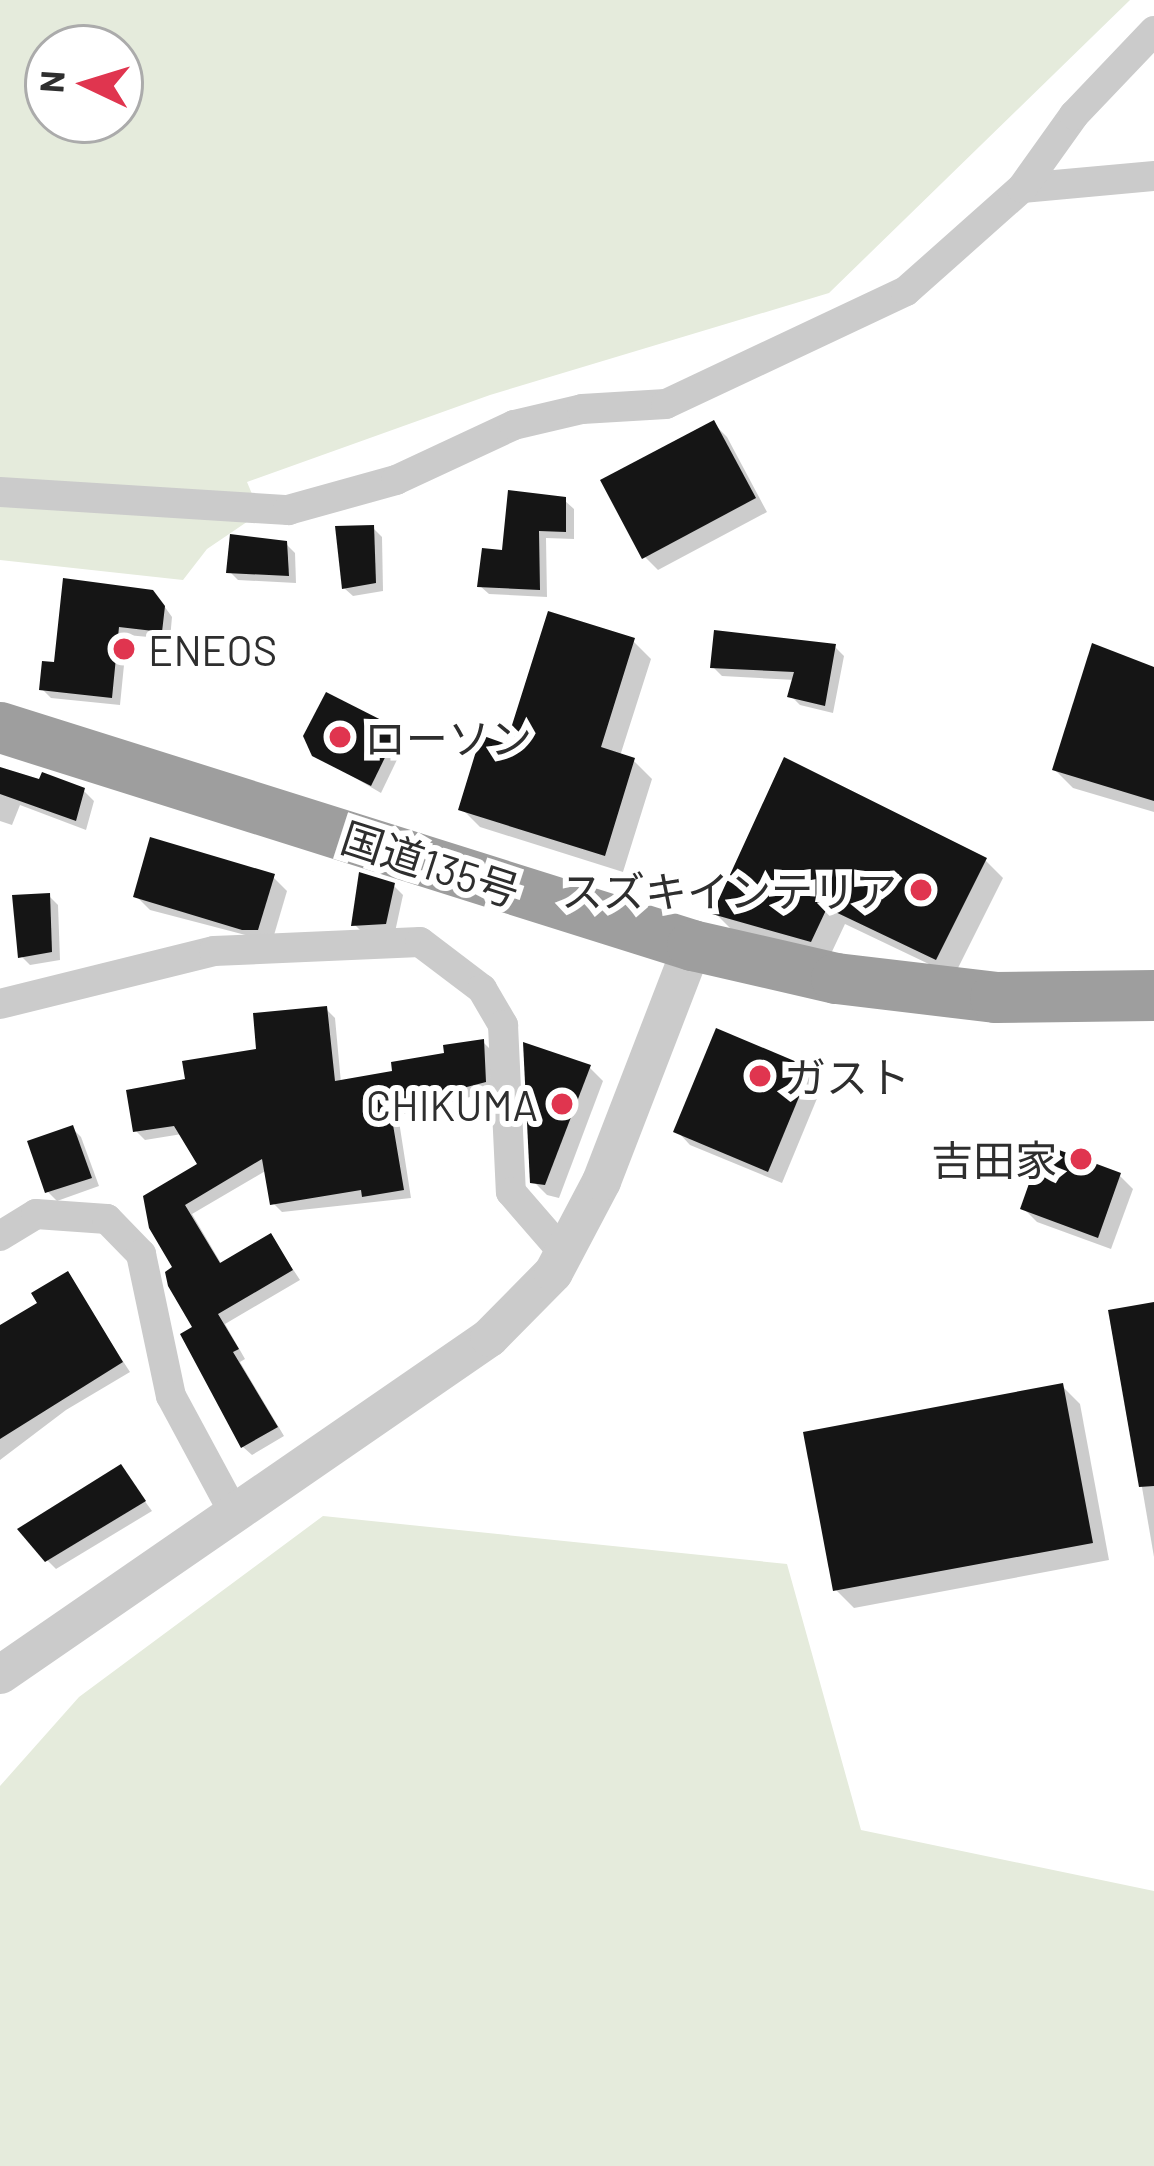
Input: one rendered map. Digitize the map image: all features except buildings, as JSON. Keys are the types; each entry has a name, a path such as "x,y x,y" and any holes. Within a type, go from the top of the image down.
{"highway":[{"name":"国道135号","path":"0,727 692,945 836,978 995,997 1154,995"}],"street":[{"path":"0,492 288,510 396,480 514,424 582,409 666,404 906,291 1022,188 1074,115 1154,31"},
{"path":"1022,188 1154,176"},
{"path":"0,1004 214,951 420,942 482,989 503,1025 511,1192 563,1252"},
{"path":"0,1673 489,1337 553,1272 601,1181 692,945"},
{"path":"0,1236 36,1214 107,1219 141,1254 171,1396 236,1514"}],"green space":[{"path":"0,0 1130,0 829,293 490,395 247,482 260,513 207,549 183,580 0,560"},
{"path":"323,1516 787,1564 861,1830 1154,1891 1154,2166 0,2166 0,1786 79,1697"}],"place":[{"name":"ENEOS","path":"124,649"},
{"name":"ローソン","path":"340,737"},
{"name":"スズキインテリア","path":"921,890"},
{"name":"ガスト","path":"760,1076"},
{"name":"CHIKUMA","path":"562,1104"},
{"name":"吉田家","path":"1081,1159"}]}
